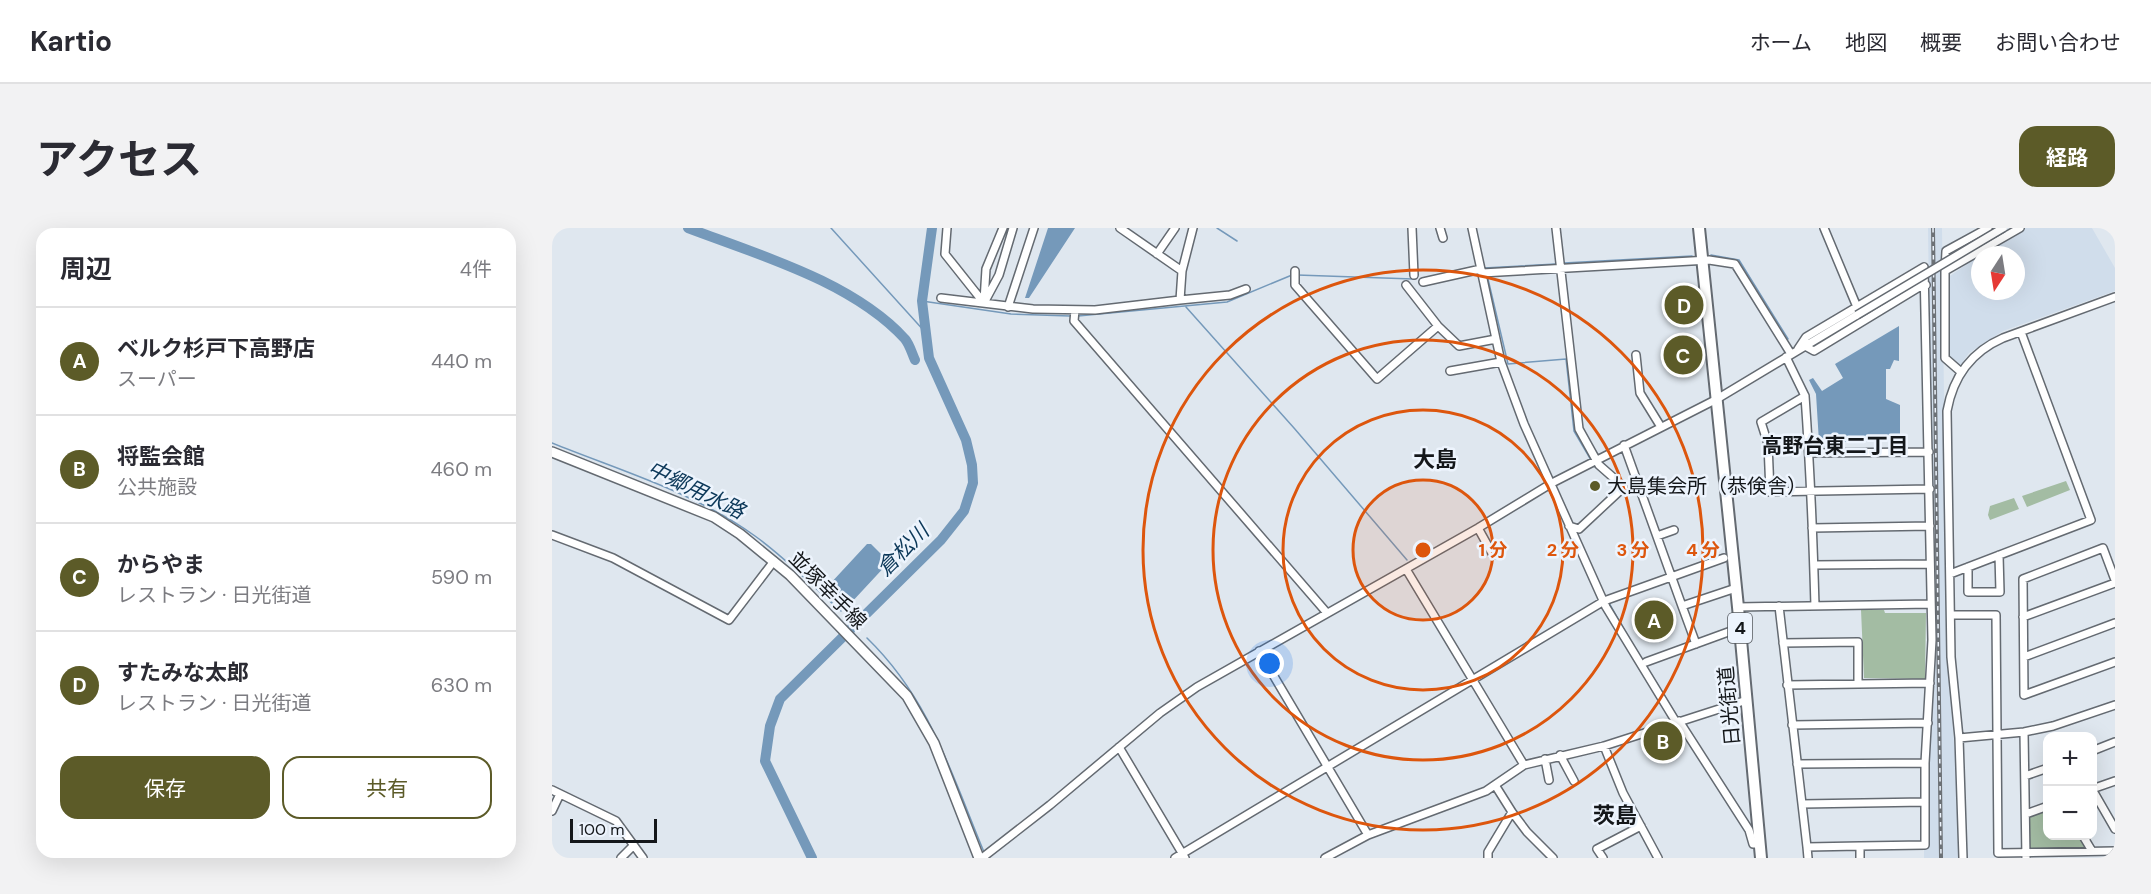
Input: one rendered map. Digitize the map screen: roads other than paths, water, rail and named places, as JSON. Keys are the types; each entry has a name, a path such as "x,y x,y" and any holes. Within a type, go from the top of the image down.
{"highway":[{"name":"日光街道","path":"1699,228 1761,858"}],"main road":[{"name":"並塚幸手線","path":"552,452 714,517 774,561 907,696 934,743 980,858"}],"street":[{"path":"947,228 945,254 984,303"},
{"path":"984,303 986,269 1003,228"},
{"path":"984,303 999,275 1012,228"},
{"path":"1008,307 1034,228"},
{"path":"1120,228 1182,271"},
{"path":"1157,254 1175,228"},
{"path":"1180,300 1182,271 1193,228"},
{"path":"1412,228 1414,275"},
{"path":"1440,228 1443,238"},
{"path":"1472,228 1501,362 1524,424 1604,601 1678,722 1749,830 1753,844 1760,844"},
{"path":"1556,228 1579,429 1596,459 1624,487 1579,529 1569,526"},
{"path":"1824,228 1857,306"},
{"path":"1961,372 1945,358 1946,251 1988,228"},
{"path":"980,858 1184,696 1259,651 1478,528 1552,483 1717,399 2003,228"},
{"path":"1945,271 2020,228"},
{"path":"1423,282 1482,271 1702,260 1735,264 1795,352 1805,396 1815,606"},
{"path":"1795,352 1806,337 1924,267 1931,604 1930,683 1925,763 1925,844 1807,847"},
{"path":"1295,271 1295,285 1377,379 1438,326"},
{"path":"1406,285 1438,326 1459,346 1496,339"},
{"path":"1795,352 1814,351 1926,285"},
{"path":"941,298 1008,307 1095,310 1230,295 1246,290"},
{"path":"1963,858 1959,738 1951,657 1947,411 1953,388 1961,372 1985,347 2115,297"},
{"path":"1075,310 1074,321 1328,613"},
{"path":"1950,574 2091,520 2021,332"},
{"path":"1636,355 1640,393 1661,427"},
{"path":"1450,371 1501,362"},
{"path":"1805,396 1761,422 1768,444 1770,492 1930,489"},
{"path":"1624,445 1696,644"},
{"path":"1809,453 1929,452"},
{"path":"1812,528 1930,526"},
{"path":"1478,528 1493,555"},
{"path":"1657,536 1674,530"},
{"path":"552,535 613,558 729,620 774,561"},
{"path":"2023,617 2115,582 2103,548 2023,579 2023,617 2024,695 2115,662"},
{"path":"1968,567 1968,592 2000,592 1999,555"},
{"path":"1176,858 1184,856 1326,767 1604,601 1724,558"},
{"path":"1814,565 1930,564"},
{"path":"1406,569 1524,765"},
{"path":"1682,606 1736,588"},
{"path":"1738,607 1931,604"},
{"path":"1779,606 1808,858"},
{"path":"1951,615 1996,615 1998,853 2026,855 2115,851"},
{"path":"2024,657 2115,623"},
{"path":"1646,662 1731,631"},
{"path":"1783,643 1858,642 1858,684"},
{"path":"1259,651 1368,835"},
{"path":"1787,685 1930,683"},
{"path":"1325,858 1368,835 1418,818 1495,785 1524,765 1604,746 1747,700"},
{"path":"1959,738 2024,732 2053,726 2115,705"},
{"path":"1792,725 1928,723"},
{"path":"2024,732 2026,855"},
{"path":"2097,749 2115,742"},
{"path":"1604,746 1623,793 1658,858"},
{"path":"1119,747 1184,856"},
{"path":"1560,755 1574,781"},
{"path":"1545,759 1549,780"},
{"path":"1797,764 1925,763"},
{"path":"2025,776 2043,770"},
{"path":"2097,787 2115,781"},
{"path":"1495,785 1527,832 1553,858"},
{"path":"552,790 616,821 643,858"},
{"path":"552,811 561,794"},
{"path":"2097,798 2115,829"},
{"path":"1802,804 1925,802"},
{"path":"2026,814 2043,808"},
{"path":"1486,856 1512,812"},
{"path":"1603,858 1597,849 1641,826"},
{"path":"2085,840 2092,851"},
{"path":"621,858 633,846"},
{"path":"1860,846 1860,858"}],"water":[{"path":"1048,228 1075,228 1029,298 1025,298"},
{"path":"1899,326 1899,361 1894,360 1890,369 1886,369 1886,399 1900,405 1900,441 1819,442 1816,394 1809,380 1813,378 1822,391 1843,378 1835,364"},
{"path":"867,544 871,544 889,562 850,604 846,603 829,585"}],"waterway":[{"path":"688,228 804,272 859,301 884,319 905,339 915,360"},
{"path":"831,228 926,333"},
{"name":"倉松川","path":"812,858 765,761 770,726 780,699 941,540 964,511 973,483 972,465 966,440 929,358 922,301 932,228"},
{"path":"1217,228 1237,241"},
{"path":"1711,255 1739,260 1788,339"},
{"path":"1564,263 1692,256"},
{"path":"1484,268 1556,264"},
{"path":"1078,316 1227,302 1292,275"},
{"path":"1297,275 1413,279"},
{"path":"1488,279 1508,364 1566,359 1574,431 1591,460"},
{"path":"922,301 1011,314 1070,316"},
{"path":"1186,307 1407,560"},
{"name":"中郷用水路","path":"552,443 682,495 732,521 777,553 841,611"},
{"path":"1578,525 1601,504"},
{"path":"1608,601 1634,647"},
{"name":"中郷用水路","path":"867,638 889,661 923,712 937,738 984,852"},
{"path":"1651,674 1678,718"}],"railway":[{"path":"1933,228 1941,858"}],"place":[{"name":"すたみな太郎","path":"1684,305"},
{"name":"からやま","path":"1683,355"},
{"name":"大島集会所（恭倹舎）","path":"1595,486"},
{"name":"ベルク杉戸下高野店","path":"1654,620"},
{"name":"将監会館","path":"1663,741"}],"district":[{"name":"高野台東二丁目","path":"1835,446"},
{"name":"大島","path":"1435,459"},
{"name":"茨島","path":"1615,815"}]}
